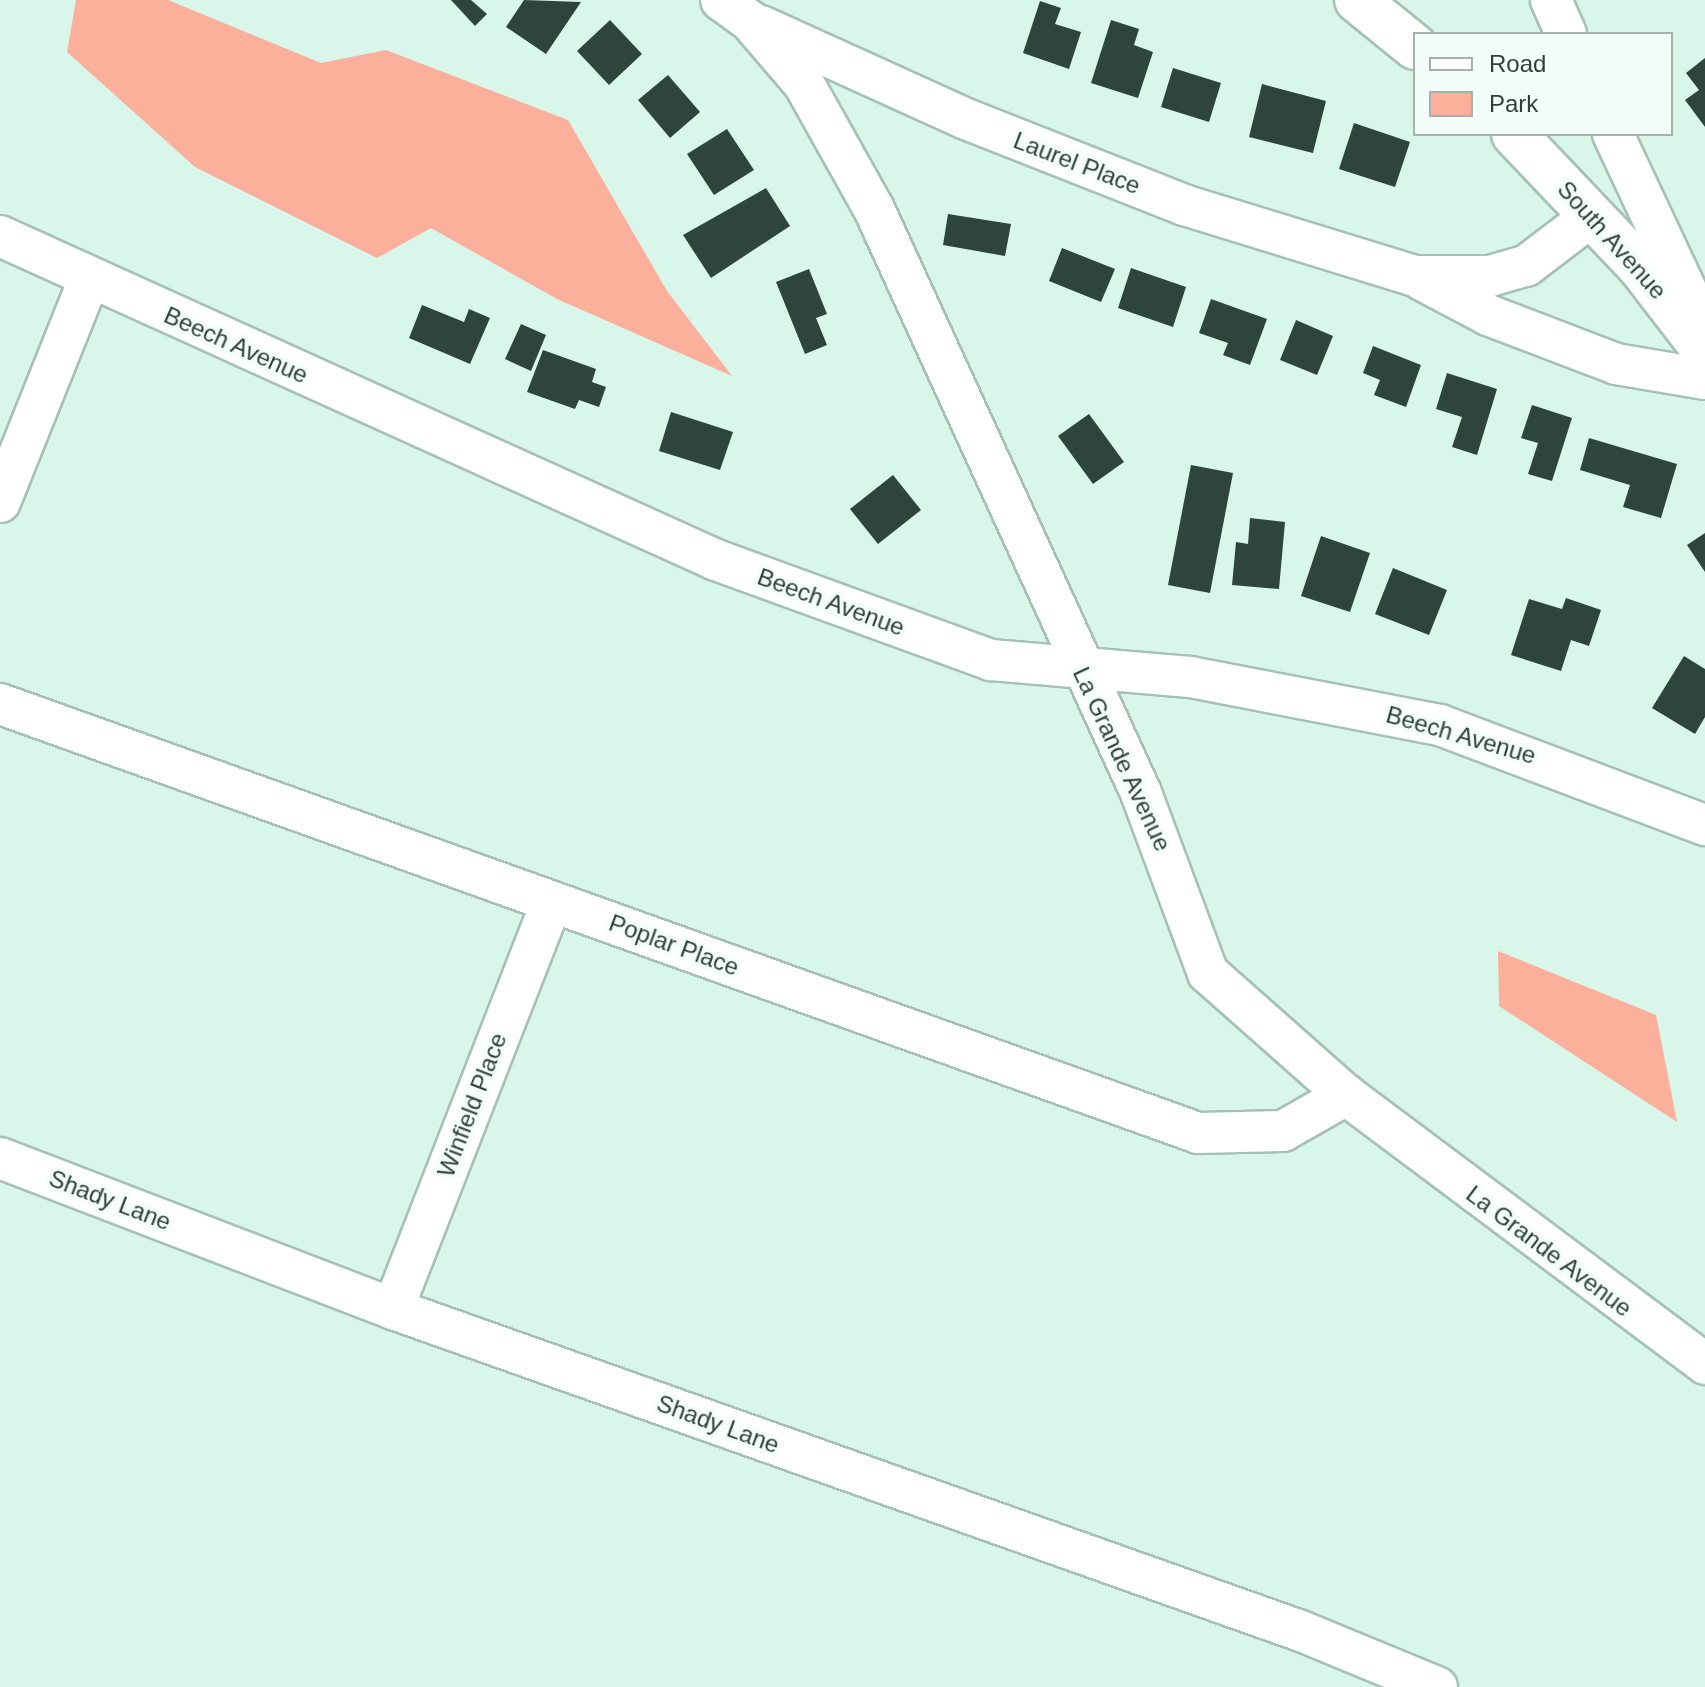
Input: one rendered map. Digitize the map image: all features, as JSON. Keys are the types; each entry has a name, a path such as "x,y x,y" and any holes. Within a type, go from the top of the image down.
{"main road":[{"path":"1357,0 1413,45"},
{"name":"South Avenue","path":"1518,136 1593,215 1705,351"}],"street":[{"path":"1551,0 1565,32"},
{"name":"Laurel Place","path":"736,10 966,119 1184,205 1415,276 1488,315 1616,364 1705,379"},
{"name":"La Grande Avenue","path":"736,10 804,84 874,209 1081,672 1141,793 1208,973 1346,1095 1705,1364"},
{"path":"1614,136 1705,330"},
{"name":"Laurel Place","path":"1415,276 1490,276 1526,266 1593,215"},
{"name":"Beech Avenue","path":"0,236 89,279 716,560 991,660 1081,672 1190,677 1440,725 1705,825"},
{"path":"0,502 89,279"},
{"name":"Poplar Place","path":"0,704 1198,1133 1283,1131 1346,1095"},
{"name":"Winfield Place","path":"393,1309 552,902"},
{"name":"Shady Lane","path":"0,1158 393,1309 1301,1631 1437,1687"}],"green space":[{"path":"76,0 168,0 321,63 386,50 568,120 667,291 732,376 557,299 431,228 377,258 195,167 67,52"},
{"path":"1498,951 1656,1015 1677,1122 1499,1006"}],"building":[{"path":"451,0 471,0 487,14 475,26"},
{"path":"524,0 581,2 546,54 506,27"},
{"path":"1040,1 1061,8 1055,24 1081,32 1069,69 1023,53"},
{"path":"610,20 642,54 609,85 577,51"},
{"path":"1111,20 1139,29 1134,45 1153,52 1138,98 1091,83"},
{"path":"1705,58 1705,127 1685,100 1699,90 1686,73"},
{"path":"1173,68 1221,83 1209,122 1161,107"},
{"path":"668,75 700,112 670,138 638,100"},
{"path":"1262,84 1326,101 1313,153 1249,137"},
{"path":"1354,123 1410,142 1395,187 1339,169"},
{"path":"727,129 754,170 714,195 687,154"},
{"path":"766,188 790,226 711,278 683,235"},
{"path":"948,214 1011,224 1005,256 943,245"},
{"path":"1062,248 1115,269 1101,302 1049,281"},
{"path":"1131,268 1186,287 1173,327 1118,308"},
{"path":"809,269 827,314 816,318 827,345 805,354 776,282"},
{"path":"1211,299 1267,319 1250,365 1223,355 1228,343 1199,333"},
{"path":"422,305 464,322 469,309 490,318 470,364 409,338"},
{"path":"1296,320 1333,336 1317,375 1280,360"},
{"path":"521,324 546,335 531,371 505,359"},
{"path":"1373,346 1421,365 1406,407 1374,395 1380,380 1363,373"},
{"path":"543,350 596,369 592,382 606,387 599,407 579,400 575,409 527,392"},
{"path":"1447,373 1497,389 1477,455 1452,447 1462,417 1436,409"},
{"path":"1532,405 1572,418 1552,481 1528,474 1538,443 1521,438"},
{"path":"671,412 733,432 720,470 659,451"},
{"path":"1089,414 1124,462 1093,484 1058,436"},
{"path":"1589,438 1677,464 1661,518 1623,507 1630,485 1580,470"},
{"path":"1191,465 1233,473 1210,593 1168,585"},
{"path":"893,475 921,510 878,544 850,509"},
{"path":"1250,518 1285,522 1279,589 1232,585 1236,542 1248,544"},
{"path":"1705,533 1705,572 1687,545"},
{"path":"1321,536 1370,553 1350,612 1301,596"},
{"path":"1393,568 1447,590 1429,635 1375,614"},
{"path":"1566,598 1601,610 1589,646 1571,640 1561,671 1511,655 1529,599 1562,609"},
{"path":"1684,656 1705,669 1705,717 1695,734 1652,708"}]}
